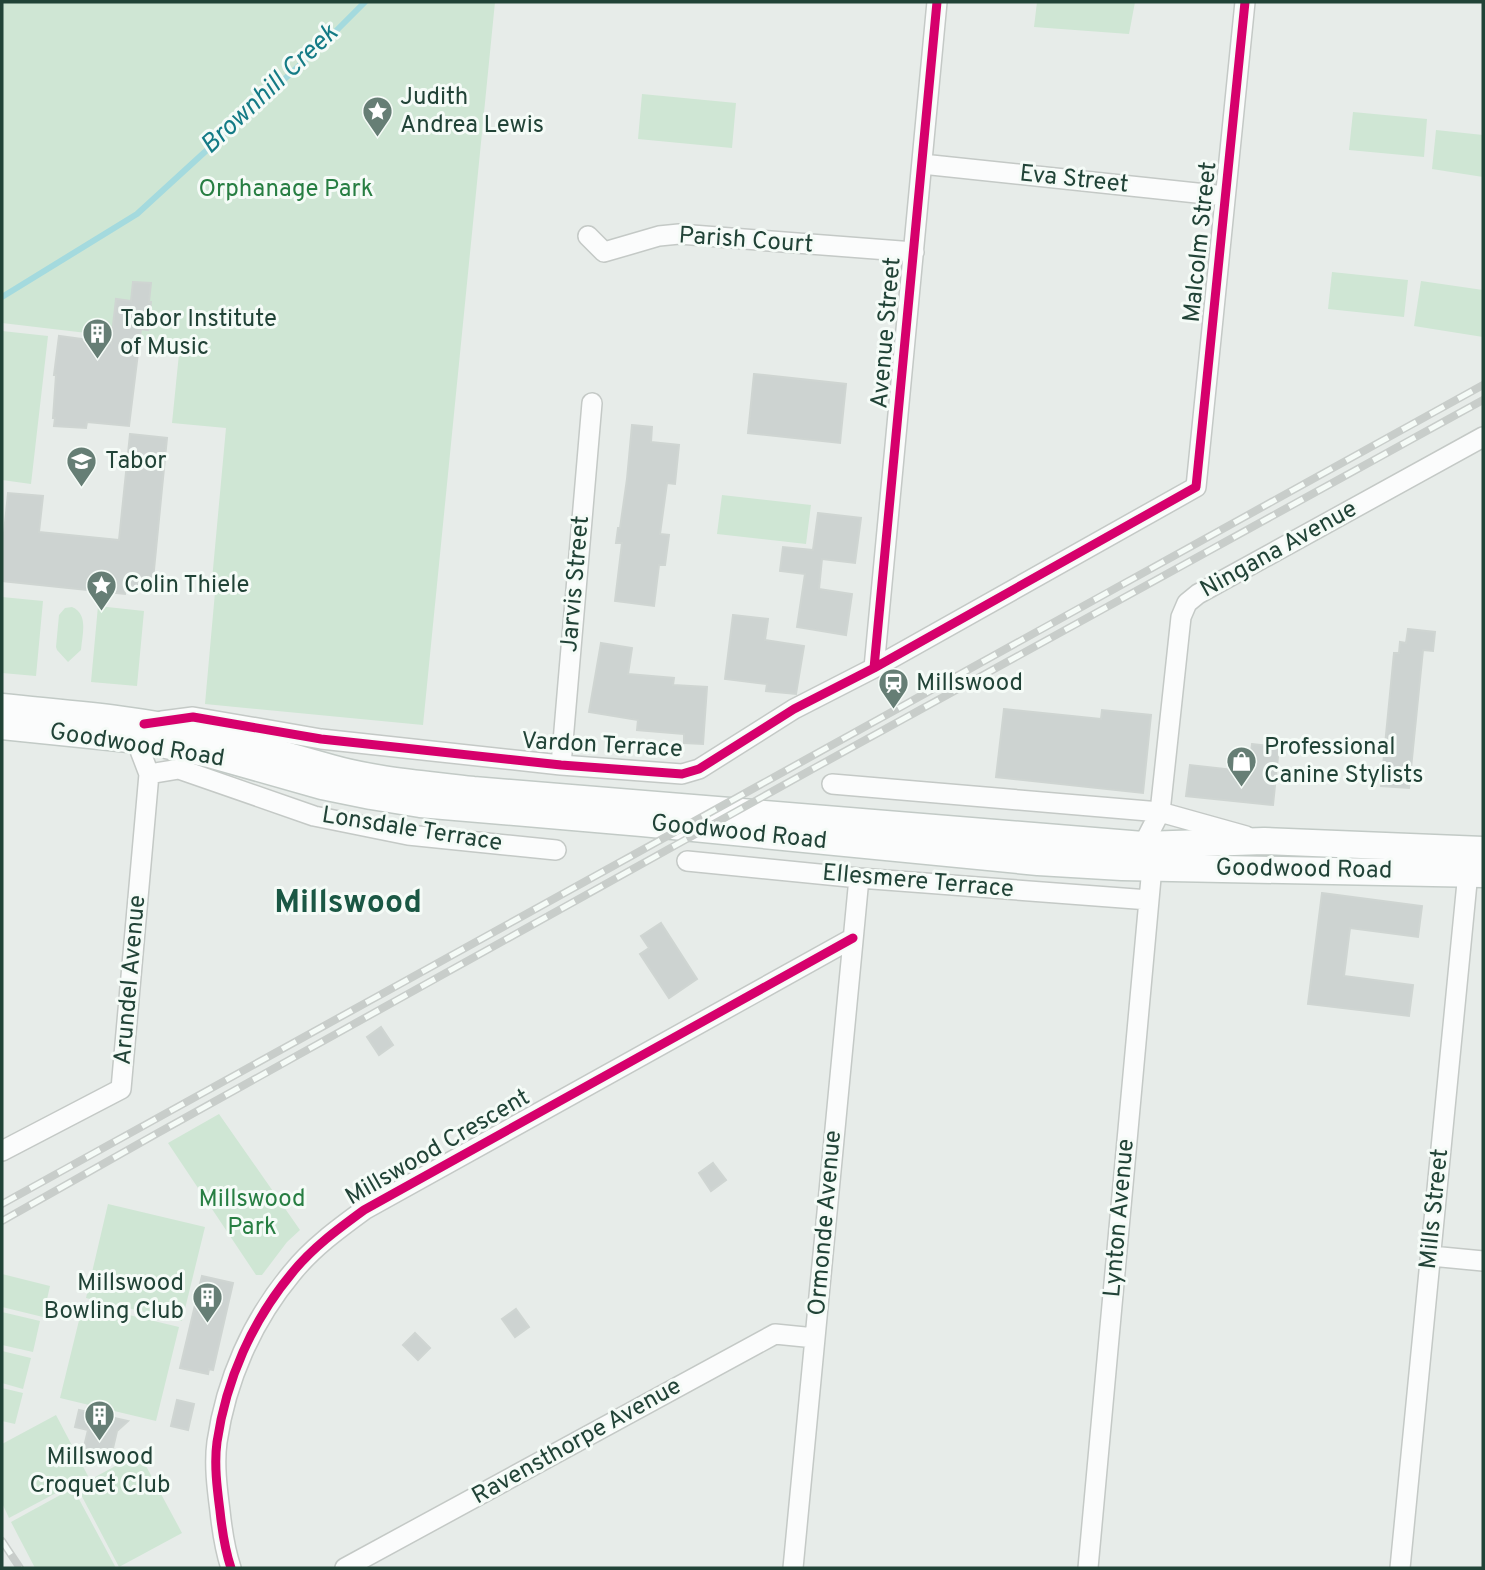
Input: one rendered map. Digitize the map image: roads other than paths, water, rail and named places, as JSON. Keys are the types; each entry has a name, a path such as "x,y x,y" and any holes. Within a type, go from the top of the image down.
{"main road":[{"name":"Goodwood Road","path":"2,707 88,716 323,786 420,804 1038,862 1122,867 1148,856 1264,841 1476,862"},
{"name":"Goodwood Road","path":"2,726 196,732 332,769 473,790 1148,856 1476,862"}],"street":[{"name":"Avenue Street","path":"874,668 937,2"},
{"name":"Malcolm Street","path":"1196,487 1245,2"},
{"name":"Eva Street","path":"922,164 1225,196"},
{"name":"Parish Court","path":"588,236 604,252 659,236 679,234 914,252"},
{"name":"Jarvis Street","path":"561,765 592,403"},
{"name":"Ningana Avenue","path":"1148,856 1160,812 1181,617 1186,603 1483,437"},
{"name":"Vardon Terrace","path":"140,732 193,717 321,739 561,765 682,774 699,769 794,709 874,668 1196,487"},
{"name":"Arundel Avenue","path":"2,1151 121,1089 149,774 140,732"},
{"path":"303,760 306,746 321,739"},
{"name":"Lonsdale Terrace","path":"149,774 179,769 314,816 408,835 556,850"},
{"path":"832,784 1160,812 1264,841"},
{"name":"Lynton Avenue","path":"1088,1568 1149,900 1148,856"},
{"name":"Ellesmere Terrace","path":"687,861 859,878 1149,900"},
{"name":"Mills Street","path":"1400,1568 1431,1256 1476,862"},
{"name":"Ormonde Avenue","path":"793,1568 859,878"},
{"name":"Millswood Crescent","path":"231,1568 216,1481 217,1444 231,1383 244,1349 270,1302 315,1248 364,1210 853,938"},
{"path":"1431,1256 1483,1261"},
{"name":"Ravensthorpe Avenue","path":"345,1568 775,1334 815,1339"}],"waterway":[{"name":"Brownhill Creek","path":"2,297 137,214 365,2"}],"railway":[{"path":"2,1204 1483,385"},
{"path":"2,1221 818,766 1483,400"},
{"path":"2,1541 20,1568"}],"place":[{"name":"Judith Andrea Lewis","path":"377,139"},
{"name":"Tabor Institute of Music","path":"97,361"},
{"name":"Tabor","path":"82,489"},
{"name":"Colin Thiele","path":"101,613"},
{"name":"Millswood","path":"893,711"},
{"name":"Professional Canine Stylists","path":"1241,789"},
{"name":"Millswood Bowling Club","path":"207,1325"},
{"name":"Millswood Croquet Club","path":"100,1443"}],"district":[{"name":"Millswood","path":"348,904"}],"park label":[{"name":"Orphanage Park","path":"286,190"},
{"name":"Millswood Park","path":"252,1214"}]}
